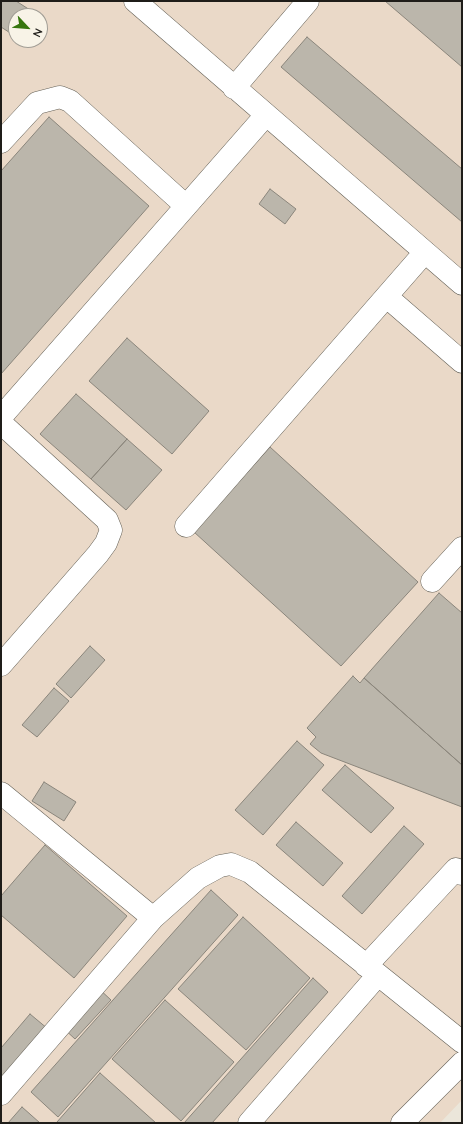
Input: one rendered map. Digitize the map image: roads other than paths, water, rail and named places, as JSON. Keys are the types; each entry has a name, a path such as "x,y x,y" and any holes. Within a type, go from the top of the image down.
{"street":[{"path":"135,1 462,284"},
{"path":"234,88 308,1"},
{"path":"1,142 37,103 60,97 70,101 186,206"},
{"path":"1,417 266,115"},
{"path":"186,526 425,252"},
{"path":"387,297 462,362"},
{"path":"1,423 107,520 111,530 106,543 98,554 1,665"},
{"path":"432,581 462,548"},
{"path":"1,793 153,918"},
{"path":"1,1094 153,918 198,878 220,866 231,864 250,872 462,1042"},
{"path":"249,1123 372,970 456,869 462,874"},
{"path":"402,1123 462,1063"}]}
